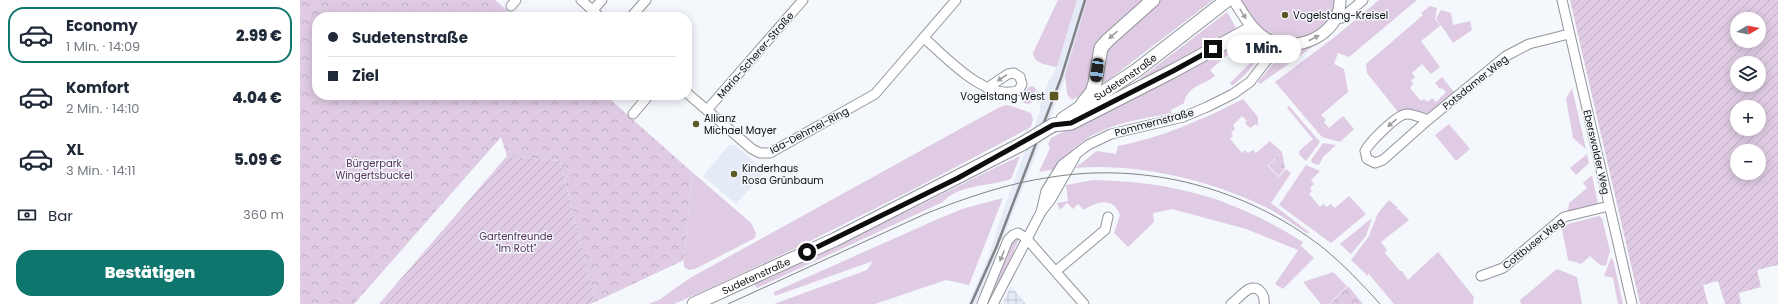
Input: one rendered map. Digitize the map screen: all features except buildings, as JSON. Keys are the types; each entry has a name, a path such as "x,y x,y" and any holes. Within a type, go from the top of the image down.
{"main road":[{"path":"1078,110 1092,92 1101,48 1153,0"},
{"name":"Sudetenstraße","path":"694,304 836,239 1022,144 1078,110 1137,70 1227,0"},
{"path":"1053,125 1071,123 1173,71 1252,28"}],"street":[{"path":"581,0 593,10 602,0"},
{"path":"635,12 646,0"},
{"name":"Maria-Scherer-Straße","path":"707,110 803,0"},
{"name":"Ida-Dehmel-Ring","path":"692,97 752,149 760,153 770,153 875,94 956,0"},
{"path":"1234,0 1252,28 1277,42 1299,44 1317,37 1327,29 1338,12 1340,0"},
{"path":"1334,20 1342,18 1363,0"},
{"name":"Eberswalder Weg","path":"1562,0 1632,304"},
{"name":"Potsdamer Weg","path":"1428,120 1407,114 1400,116 1369,143 1365,151 1367,159 1375,163 1383,160 1428,120 1506,56 1528,44 1569,34"},
{"path":"924,38 975,83 987,88"},
{"path":"1267,60 1277,42"},
{"name":"Pommernstraße","path":"993,304 1026,238 1041,212 1044,195 1062,165 1088,145 1111,134 1183,117 1233,94 1250,82 1267,60 1277,42"},
{"path":"633,114 645,100"},
{"name":"Cottbuser Weg","path":"1481,276 1503,268 1564,217 1609,206"},
{"path":"1056,271 1105,230 1108,217"},
{"path":"982,304 1011,236 1018,234 1026,238 1084,304"},
{"path":"1231,304 1250,289 1256,289 1262,292 1265,297 1264,304"}],"shaded area":[{"path":"1077,0 1087,0 1062,88 988,277 975,304 968,304 989,255 1006,203 1041,109 1039,108 1049,80 1057,67"},
{"name":"Kinderhaus Rosa Grünbaum","path":"729,145 735,145 755,162 755,167 765,168 765,172 736,204 703,176"},
{"path":"1011,286 1026,304 1002,304"}],"green space":[{"name":"Bürgerpark Wingertsbuckel","path":"300,0 495,0 509,12 312,12 312,100 611,100 692,172 684,260 595,302 560,161 507,156 501,137 354,304 300,304"},
{"path":"1058,0 1077,0 1057,67 1039,62 1034,57 1033,53"},
{"path":"1087,0 1145,0 1097,45 1088,87 1081,95 1072,100 1067,94 1065,75"},
{"path":"1158,0 1213,0 1103,84 1099,79 1102,56 1109,43"},
{"name":"Vogelstang-Kreisel","path":"1238,0 1335,0 1333,15 1328,23 1321,29 1304,38 1285,40 1263,32 1251,19"},
{"path":"1379,0 1417,0 1349,57 1338,53 1334,64 1344,69 1348,92 1321,115 1326,120 1324,122 1329,128 1343,116 1354,129 1340,142 1322,137 1275,82 1336,36"},
{"path":"1570,0 1778,0 1778,265 1757,270 1761,287 1739,293 1741,304 1725,304 1718,281 1703,285 1708,304 1640,304"},
{"path":"1430,6 1437,8 1435,19 1440,25 1436,18 1441,10 1451,13 1453,25 1470,21 1472,30 1453,43 1441,25 1421,41 1440,67 1431,74 1422,64 1412,73 1415,77 1411,81 1413,84 1410,88 1421,101 1424,99 1428,102 1432,98 1436,102 1446,92 1442,88 1440,89 1435,83 1442,77 1454,92 1428,115 1411,111 1398,112 1367,73 1366,64 1423,15 1421,13"},
{"path":"1227,12 1236,28 1200,51 1146,79 1137,81"},
{"path":"1245,38 1255,49 1258,58 1246,74 1232,86 1230,83 1254,59 1240,44 1210,70 1215,76 1192,89 1186,97 1184,103 1171,110 1172,113 1108,128 1081,143 1068,154 1056,169 1039,172 1050,148 1048,144 1051,138"},
{"path":"1317,42 1318,43 1260,84 1258,82 1282,53"},
{"path":"1033,86 1038,92 1035,91 1033,97 1036,99 1029,104 1024,103 1020,99 1022,94 1029,87"},
{"path":"1572,88 1586,149 1573,138 1566,99"},
{"path":"1243,99 1258,117 1258,126 1256,124 1250,128 1245,123 1247,121 1242,116 1233,125 1235,129 1231,133 1233,136 1230,139 1242,153 1245,150 1248,153 1253,150 1256,153 1270,141 1282,152 1267,166 1279,177 1286,169 1291,173 1271,203 1309,232 1308,234 1267,208 1240,196 1194,181 1170,175 1122,168 1075,168 1097,151 1116,154 1118,146 1134,143 1182,127"},
{"path":"1006,105 1031,113 1033,119 1031,127 916,188 796,248 715,286 674,304 649,304 659,300 690,278 998,108"},
{"path":"1289,106 1320,142 1306,161 1299,154 1299,151 1313,139 1287,108"},
{"path":"1449,124 1470,149 1456,161 1435,135"},
{"path":"1323,143 1336,145 1323,157 1319,165 1312,163 1311,160"},
{"path":"1282,152 1285,168 1279,176 1268,166"},
{"path":"1587,154 1589,163 1576,175 1570,168"},
{"name":"Gartenfreunde \"Im Rott\"","path":"507,156 560,161 595,302 590,304 379,304"},
{"path":"1020,156 1011,179 956,192 943,202 757,288 753,283 889,220"},
{"path":"1306,165 1320,171 1311,180 1314,184 1310,188 1312,191 1309,194 1320,207 1323,204 1327,207 1331,204 1335,208 1349,196 1366,214 1331,243 1279,205"},
{"path":"692,172 751,223 756,233 755,238 695,269 689,270 684,267 684,260"},
{"path":"1592,175 1598,204 1568,211 1569,203 1587,188 1583,183"},
{"path":"1093,180 1151,184 1202,195 1252,214 1303,242 1298,250 1246,229 1172,209 1153,213 1154,222 1128,247 1114,233 1120,215 1113,205 1105,202 1095,204 1084,210 1078,204 1073,209 1067,203 1060,210 1057,203 1068,201 1066,185"},
{"path":"1003,198 969,285 946,280 875,304 774,304 867,270 873,261 775,296 774,292 962,209"},
{"path":"1389,200 1398,208 1394,210 1398,209 1409,220 1381,242 1387,250 1385,253 1400,271 1402,271 1408,280 1438,252 1474,297 1473,304 1394,304 1368,273 1368,276 1351,260 1369,236 1378,213"},
{"path":"1599,216 1602,218 1610,251 1606,266 1600,265 1590,256 1581,264 1568,260 1562,229 1568,224"},
{"path":"1372,218 1366,236 1351,254 1340,244"},
{"path":"1017,237 1020,237 990,304 986,304 1012,242"},
{"path":"1301,246 1314,258 1283,289 1275,284"},
{"path":"1611,258 1613,259 1623,304 1618,304 1613,278 1604,276"},
{"path":"1557,269 1577,277 1582,304 1521,304 1520,300"},
{"path":"1333,272 1347,286 1329,304 1321,304 1303,282"},
{"path":"1348,286 1363,304 1330,304"}],"tram line":[{"path":"728,304 925,214 956,202 1019,183 1052,177 1088,173 1124,173 1159,177 1194,184 1228,195 1261,209 1292,226 1322,247 1352,274 1380,304"}],"railway":[{"path":"971,304 996,248 1061,78 1085,0"}],"place":[{"name":"Vogelstang-Kreisel","path":"1285,15"},
{"name":"Vogelstang West","path":"1054,96"},
{"name":"Allianz Michael Mayer","path":"696,124"},
{"name":"Kinderhaus Rosa Grünbaum","path":"734,174"}],"route":[{"path":"807,252 958,178 1022,144 1053,125 1071,123 1213,49"}]}
